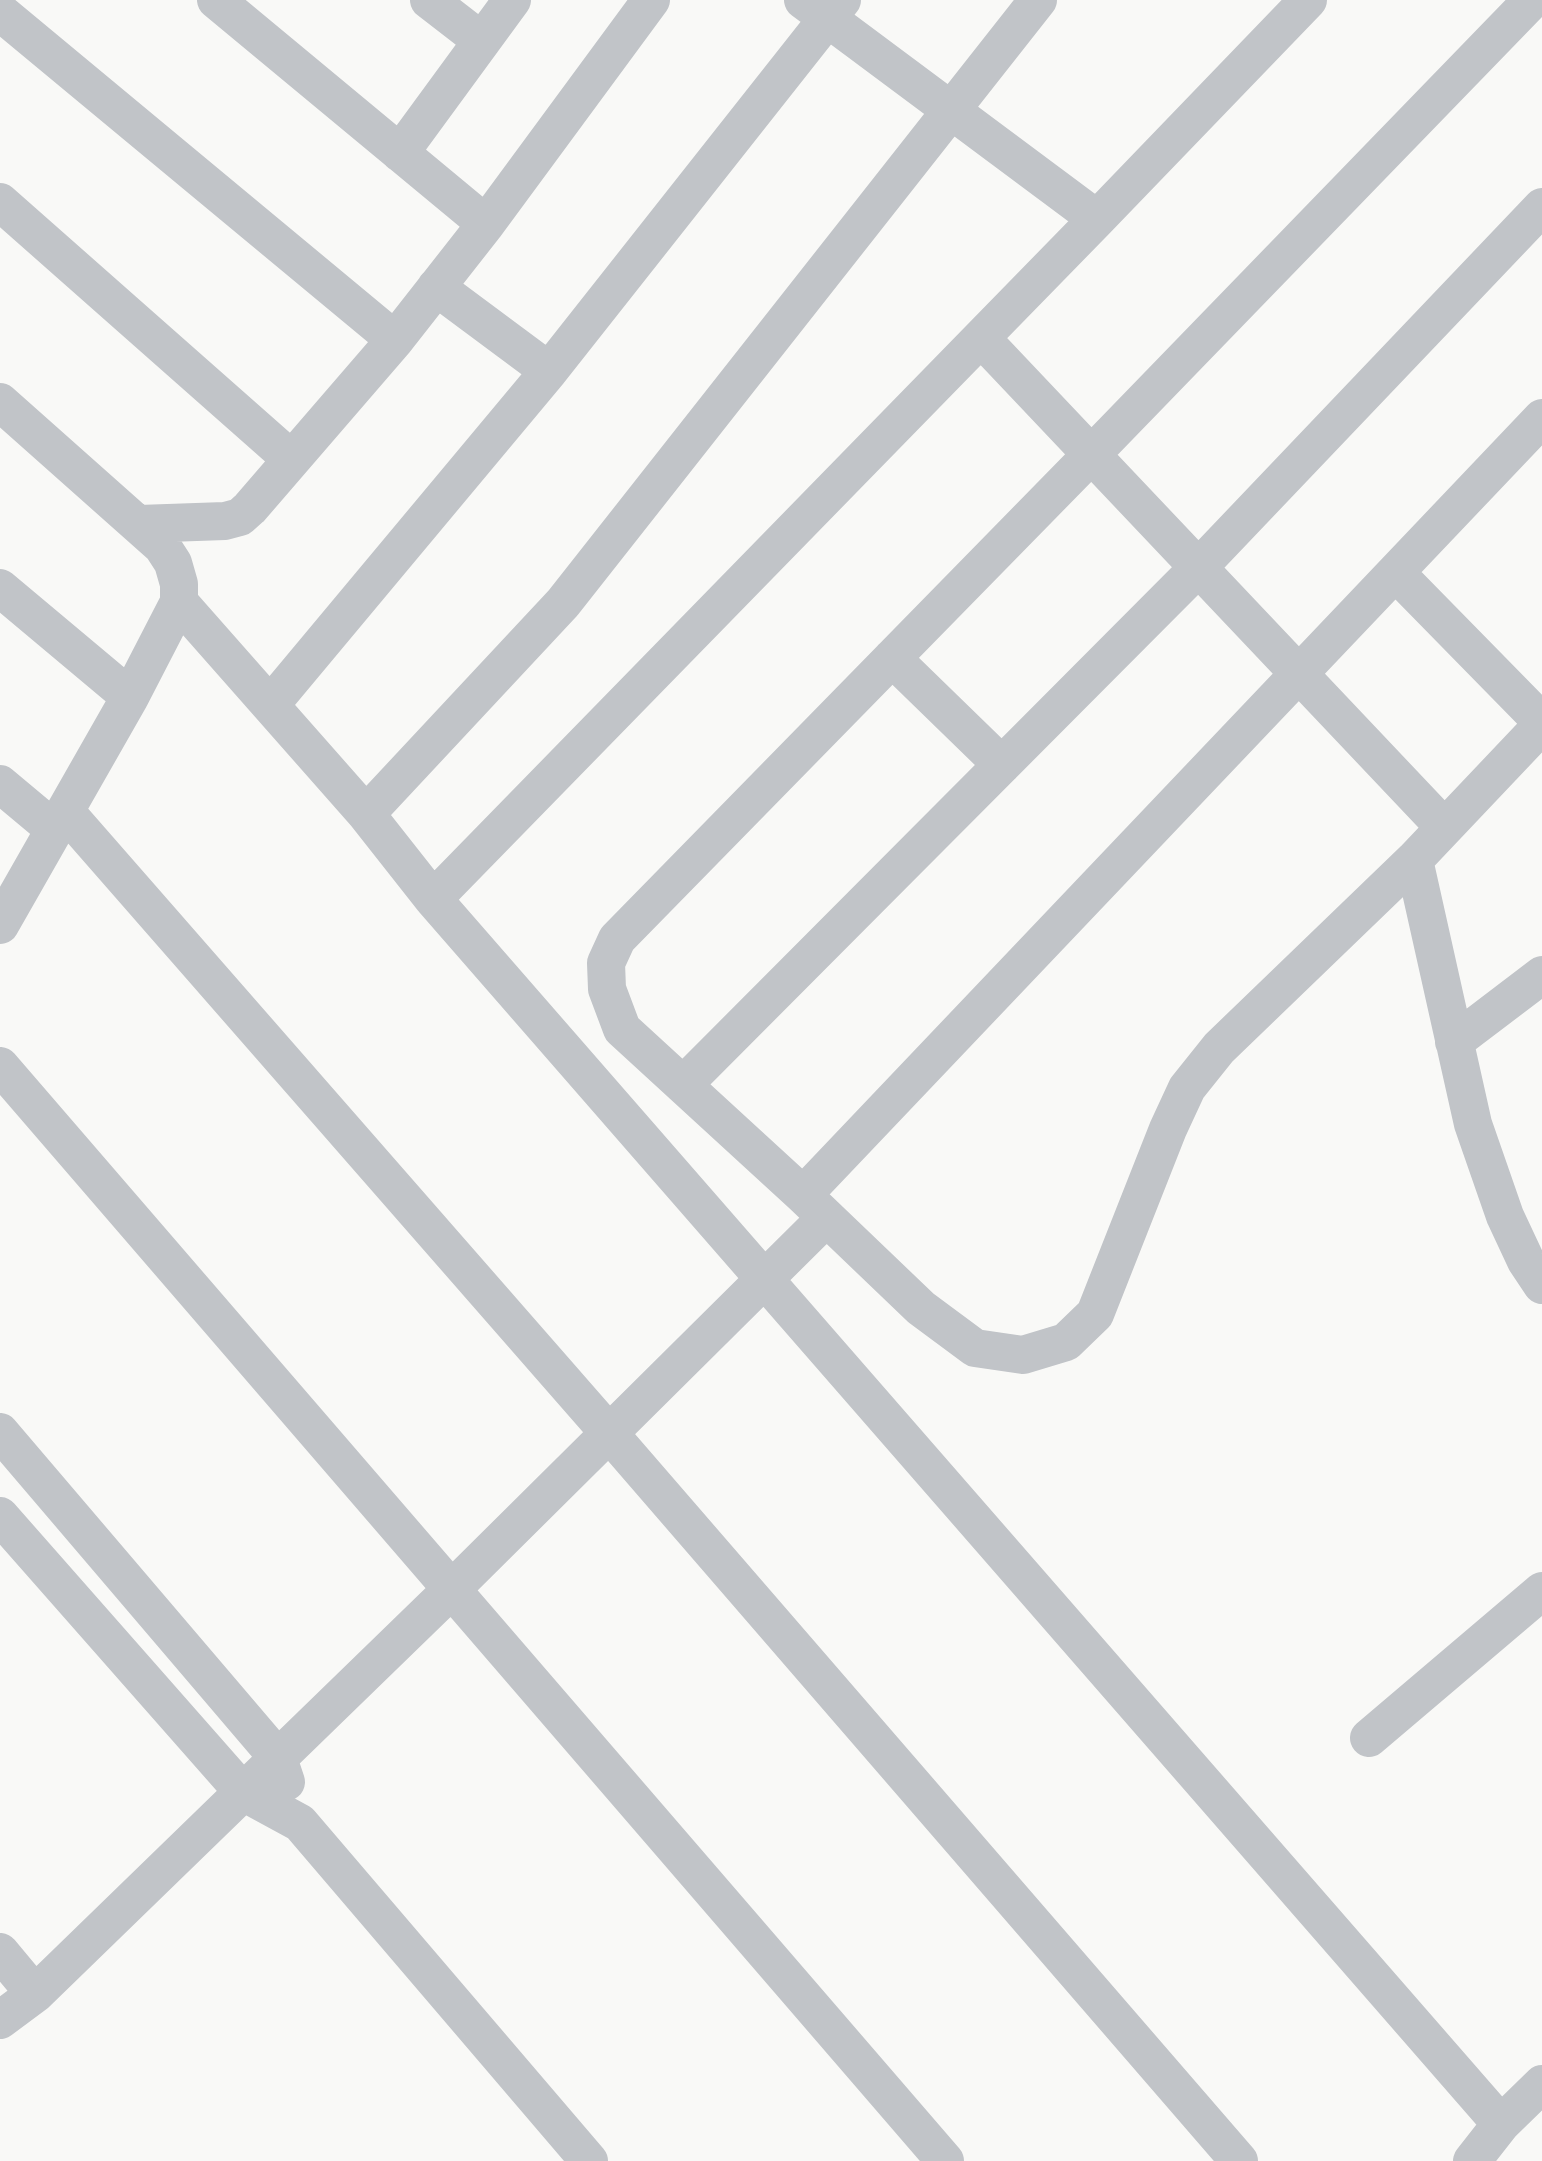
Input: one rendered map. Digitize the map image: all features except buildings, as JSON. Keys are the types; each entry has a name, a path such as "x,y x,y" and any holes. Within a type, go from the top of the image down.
{"street":[{"path":"216,0 486,224"},
{"path":"429,0 482,41"},
{"path":"400,153 512,0"},
{"path":"139,524 225,521 240,517 250,508 395,340 486,224 652,0"},
{"path":"366,814 563,603 1038,0"},
{"path":"433,899 1307,0"},
{"path":"1396,573 1542,723 1414,859 1219,1048 1187,1088 1168,1129 1095,1314 1066,1342 1023,1354 975,1348 921,1308 622,1029 607,989 606,963 617,939 1532,0"},
{"path":"271,704 550,372 824,6 950,110 1097,219"},
{"path":"0,12 395,340"},
{"path":"0,202 291,459"},
{"path":"683,1085 1198,568 1542,208"},
{"path":"436,287 550,372"},
{"path":"981,338 1444,827"},
{"path":"0,402 162,546 173,563 179,584 179,602 130,698 0,925"},
{"path":"0,2020 35,1994 452,1589 764,1279 814,1206 1299,675 1542,418"},
{"path":"0,588 130,698"},
{"path":"179,602 366,814 433,899 1501,2124"},
{"path":"892,658 1002,765"},
{"path":"0,784 60,821 609,1433 1239,2161"},
{"path":"1414,859 1473,1124 1506,1216 1526,1261 1542,1285"},
{"path":"1454,1042 1541,980"},
{"path":"0,1066 945,2161"},
{"path":"0,1432 278,1758 300,1823"},
{"path":"0,1516 243,1792 300,1823 589,2161"},
{"path":"1368,1738 1542,1591"},
{"path":"0,1952 35,1994"},
{"path":"1472,2161 1501,2124 1542,2084"}]}
